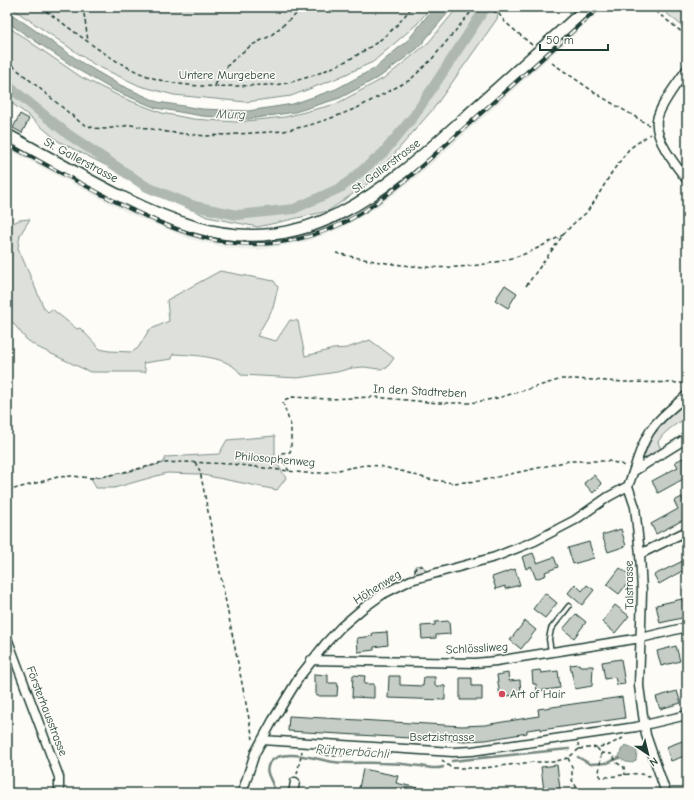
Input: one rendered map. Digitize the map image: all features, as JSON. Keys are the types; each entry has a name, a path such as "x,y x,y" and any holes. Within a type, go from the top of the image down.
{"main road":[{"name":"St. Gallerstrasse","path":"7,135 111,191 158,213 195,227 232,234 256,236 278,234 305,228 331,218 372,195 430,149 588,7"}],"street":[{"path":"687,69 662,107 657,120 657,130 660,139 674,163 687,180"},
{"path":"628,486 634,472 636,461 653,426 687,395"},
{"path":"634,472 687,438"},
{"name":"Höhenweg","path":"242,793 255,753 280,708 311,660 341,627 378,598 398,586 426,575 477,563 515,550 557,530 628,486"},
{"name":"Talstrasse","path":"628,486 635,507 640,554 642,592 639,686 644,725 666,793"},
{"path":"640,554 687,531"},
{"name":"Schlössliweg","path":"311,660 475,663 641,638 687,627"},
{"name":"Försterhausstrasse","path":"7,638 59,777 59,793"},
{"name":"Bsetzistrasse","path":"262,740 453,752 472,751 644,725 687,715"},
{"path":"293,793 295,782"}],"lane":[{"path":"551,652 549,639 551,629 569,606"}],"path":[{"name":"Untere Murgebene","path":"40,7 117,61 157,79 195,86 275,85 288,83 311,76 359,54 397,25 412,7"},
{"path":"83,7 88,41"},
{"path":"215,85 229,64 240,54 252,45 270,36 305,7"},
{"path":"7,61 81,123 94,128 106,129 131,125 166,132 206,136 284,131 310,125 360,107 410,80 432,59 475,7"},
{"path":"487,7 500,14 505,22 539,51"},
{"path":"500,14 502,7"},
{"path":"650,7 687,36"},
{"path":"552,63 600,96 657,130"},
{"path":"526,286 563,235 586,213 612,172 629,149 646,135 657,130"},
{"path":"336,253 365,260 400,265 451,268 505,260 528,252 563,235"},
{"name":"In den Stadtreben","path":"289,471 280,455 281,453 290,452 291,449 291,426 283,403 286,399 293,397 330,399 373,397 439,403 471,403 498,398 562,379 687,383"},
{"name":"Philosophenweg","path":"7,491 58,477 73,476 91,478 163,463 195,462 232,464 305,473 323,473 364,465 405,472 428,480 453,483 478,481 569,461 608,461 621,464 634,472"},
{"path":"195,462 200,471 255,753"},
{"path":"577,735 579,749"},
{"path":"579,793 572,780 572,767 568,758 579,749 607,746 628,737"},
{"path":"597,748 601,753 601,777 608,778 641,773 648,776 654,774"},
{"path":"295,782 301,752"},
{"path":"601,753 612,754 619,765 624,767 625,775"}],"shaded area":[{"path":"10,7 431,7 417,24 373,62 291,96 246,102 174,95 140,86 95,65"},
{"path":"458,7 499,7 497,19 434,108 370,182 328,211 258,227 207,217 58,141 24,112 7,100 7,26 81,77 123,98 162,113 193,119 236,122 285,117 336,104 386,77 429,42"},
{"path":"595,7 605,7 418,176 376,208 342,228 305,242 258,250 228,248 190,239 128,213 7,149 7,142 152,217 215,239 257,242 279,240 303,235 339,221 371,204 404,180"},
{"path":"659,7 687,7 687,30"},
{"path":"30,219 20,235 18,248 44,308 48,312 52,309 77,329 80,328 100,349 132,352 138,348 149,330 169,321 167,300 220,271 274,281 278,287 273,308 257,336 276,341 290,320 298,321 305,356 333,349 347,348 370,340 394,358 387,368 352,368 337,372 298,378 241,375 229,364 220,360 201,356 173,354 172,359 143,363 146,372 90,372 37,347 26,339 7,318 7,226 19,220"},
{"path":"687,402 687,418 664,434 658,442 661,450 640,464 653,436 667,419"},
{"path":"275,436 275,460 286,478 277,490 198,474 167,473 114,488 96,488 91,478 128,472 163,463 166,457 219,454 227,440"},
{"path":"422,565 427,572 414,577 415,566"}],"water":[{"name":"Murg","path":"434,7 453,7 418,48 381,76 340,98 295,112 249,119 202,116 156,108 115,91 80,71 7,22 7,11 84,64 118,84 158,102 202,109 248,111 293,104 336,89 375,68 409,39"},
{"path":"625,745 634,748 637,752 636,760 633,763 626,762 619,758 621,750"}],"building":[{"path":"20,114 29,119 22,133 13,128"},
{"path":"505,285 517,293 508,308 495,300"},
{"path":"683,458 685,462 687,461 687,477 658,493 652,481 678,467 675,462"},
{"path":"594,475 602,484 593,493 584,483"},
{"path":"682,497 687,508 687,518 656,534 651,524 678,509 674,501"},
{"path":"621,529 626,546 608,552 602,535"},
{"path":"589,542 594,558 573,564 568,548"},
{"path":"533,553 537,563 554,557 558,567 545,572 546,575 536,579 531,566 526,569 522,557"},
{"path":"687,559 687,581 682,571 659,584 654,575"},
{"path":"620,568 632,577 619,594 607,585"},
{"path":"515,569 520,585 505,589 505,586 496,589 492,577"},
{"path":"575,584 582,591 587,585 594,590 582,605 568,593"},
{"path":"545,593 557,603 545,618 533,609"},
{"path":"682,599 686,617 660,623 656,605"},
{"path":"615,605 629,616 615,633 602,622"},
{"path":"576,614 586,622 574,638 563,629"},
{"path":"449,621 450,634 436,635 436,638 422,639 421,626 435,625 435,622"},
{"path":"525,621 536,630 521,649 510,640"},
{"path":"387,632 388,645 374,647 374,650 358,652 357,638 373,636 372,633"},
{"path":"676,646 680,661 661,666 657,651"},
{"path":"621,659 625,684 617,685 615,677 605,679 602,662"},
{"path":"579,664 580,666 593,666 592,686 575,689 570,665"},
{"path":"540,670 541,673 558,671 560,688 537,691 536,684 533,684 532,671"},
{"path":"508,673 509,681 520,680 521,694 500,697 497,675"},
{"path":"314,674 328,675 328,683 338,683 337,696 316,696"},
{"path":"353,675 365,676 364,684 374,684 374,698 352,697"},
{"path":"389,676 400,676 400,685 423,686 424,677 435,677 435,686 445,686 445,700 388,698"},
{"path":"460,678 472,678 472,686 482,686 482,700 460,700"},
{"path":"677,691 681,703 660,709 656,697"},
{"path":"622,697 625,718 541,730 541,728 527,730 527,733 486,740 463,741 288,731 289,716 462,726 485,725 539,716 538,709"},
{"path":"685,740 687,755 671,761 666,747"},
{"path":"557,765 560,789 544,791 541,767"},
{"path":"363,769 398,776 396,783 427,790 427,793 393,793 376,789 376,793 358,793"}],"waterway":[{"path":"7,85 69,135 147,187 194,206 237,215 294,209 342,187 383,153 414,116 486,7"},
{"name":"Rütmerbächli","path":"452,761 569,749"},
{"name":"Rütmerbächli","path":"274,793 274,789 268,775 268,768 269,764 274,759 282,756 290,755 309,757 340,763 395,763 435,768 443,767"},
{"name":"Rütmerbächli","path":"578,757 590,764 607,763 619,758"}],"railway":[{"path":"7,144 131,209 160,223 188,233 217,241 246,244 276,243 307,237 339,225 356,216 405,181 600,7"}],"place":[{"name":"Art of Hair","path":"502,694"}]}
